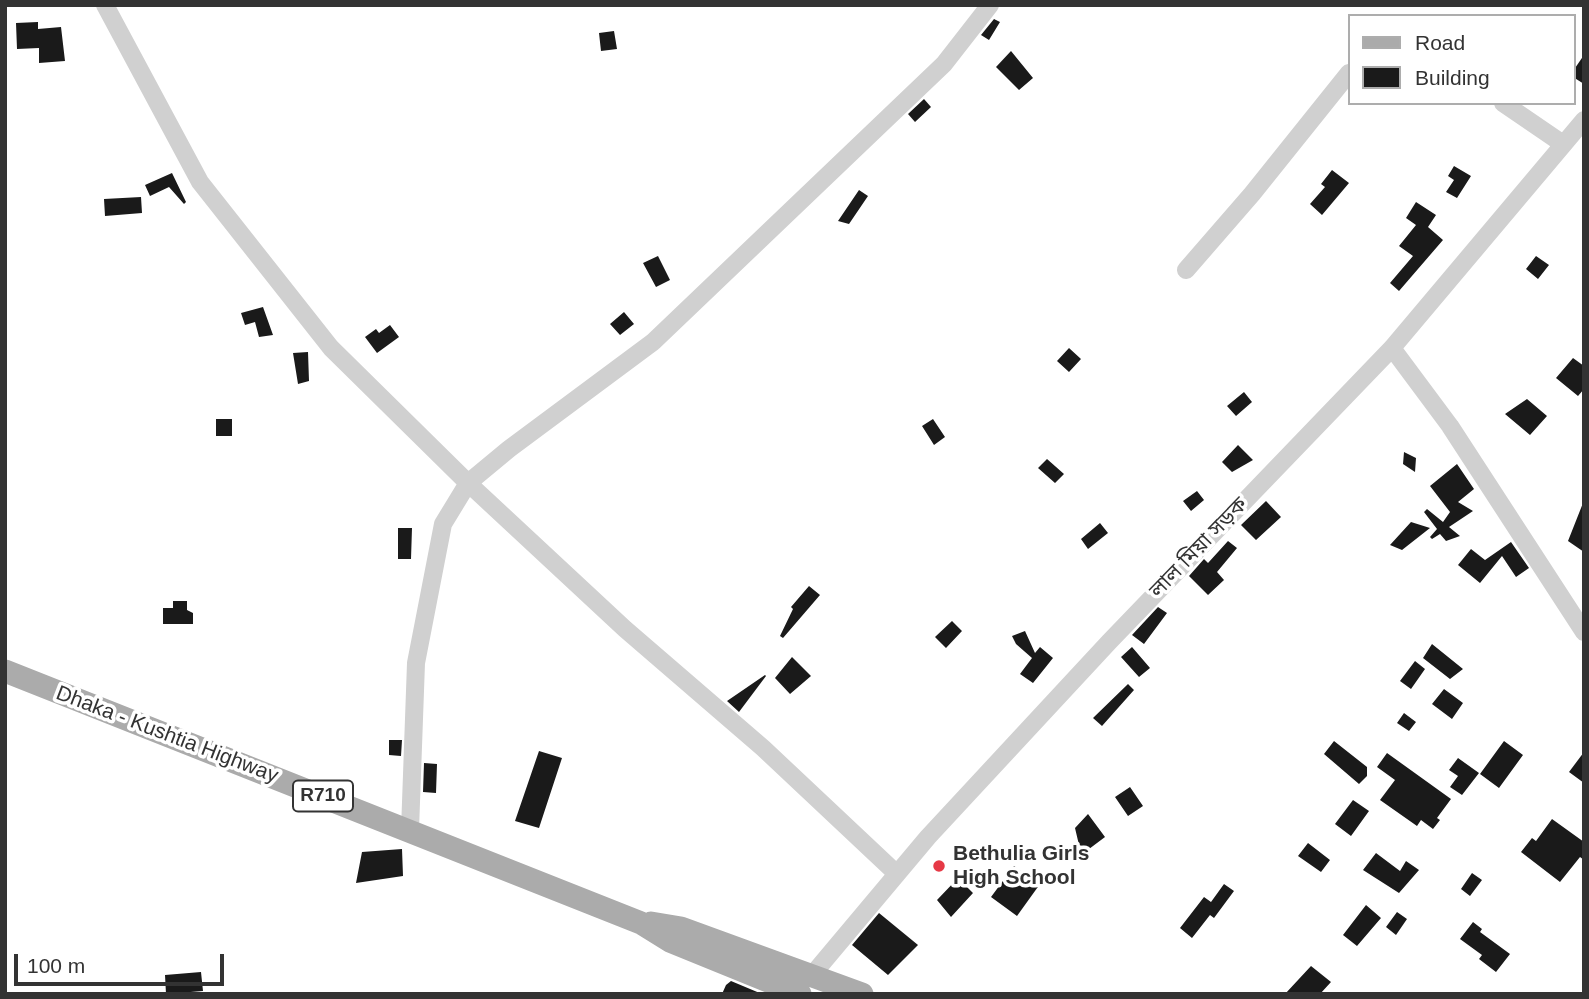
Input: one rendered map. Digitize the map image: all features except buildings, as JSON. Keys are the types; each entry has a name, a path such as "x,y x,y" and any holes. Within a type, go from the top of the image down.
{"main road":[{"name":"Dhaka - Kushtia Highway","path":"5,671 641,923 670,941 800,994"},
{"name":"Dhaka - Kushtia Highway","path":"641,923 667,924 681,928 862,994"}],"street":[{"path":"105,5 200,182 331,348 468,483 625,629 763,748 897,874"},
{"path":"410,830 416,663 443,524 468,483 509,449 653,342 944,64 990,5"},
{"path":"1186,270 1252,194 1348,74"},
{"path":"1506,105 1563,144"},
{"name":"লাল মিয়া সড়ক","path":"813,974 928,837 1109,642 1392,348 1584,120"},
{"path":"1392,348 1450,426 1584,632"}],"place":[{"name":"Bethulia Girls High School","path":"939,866"}]}
